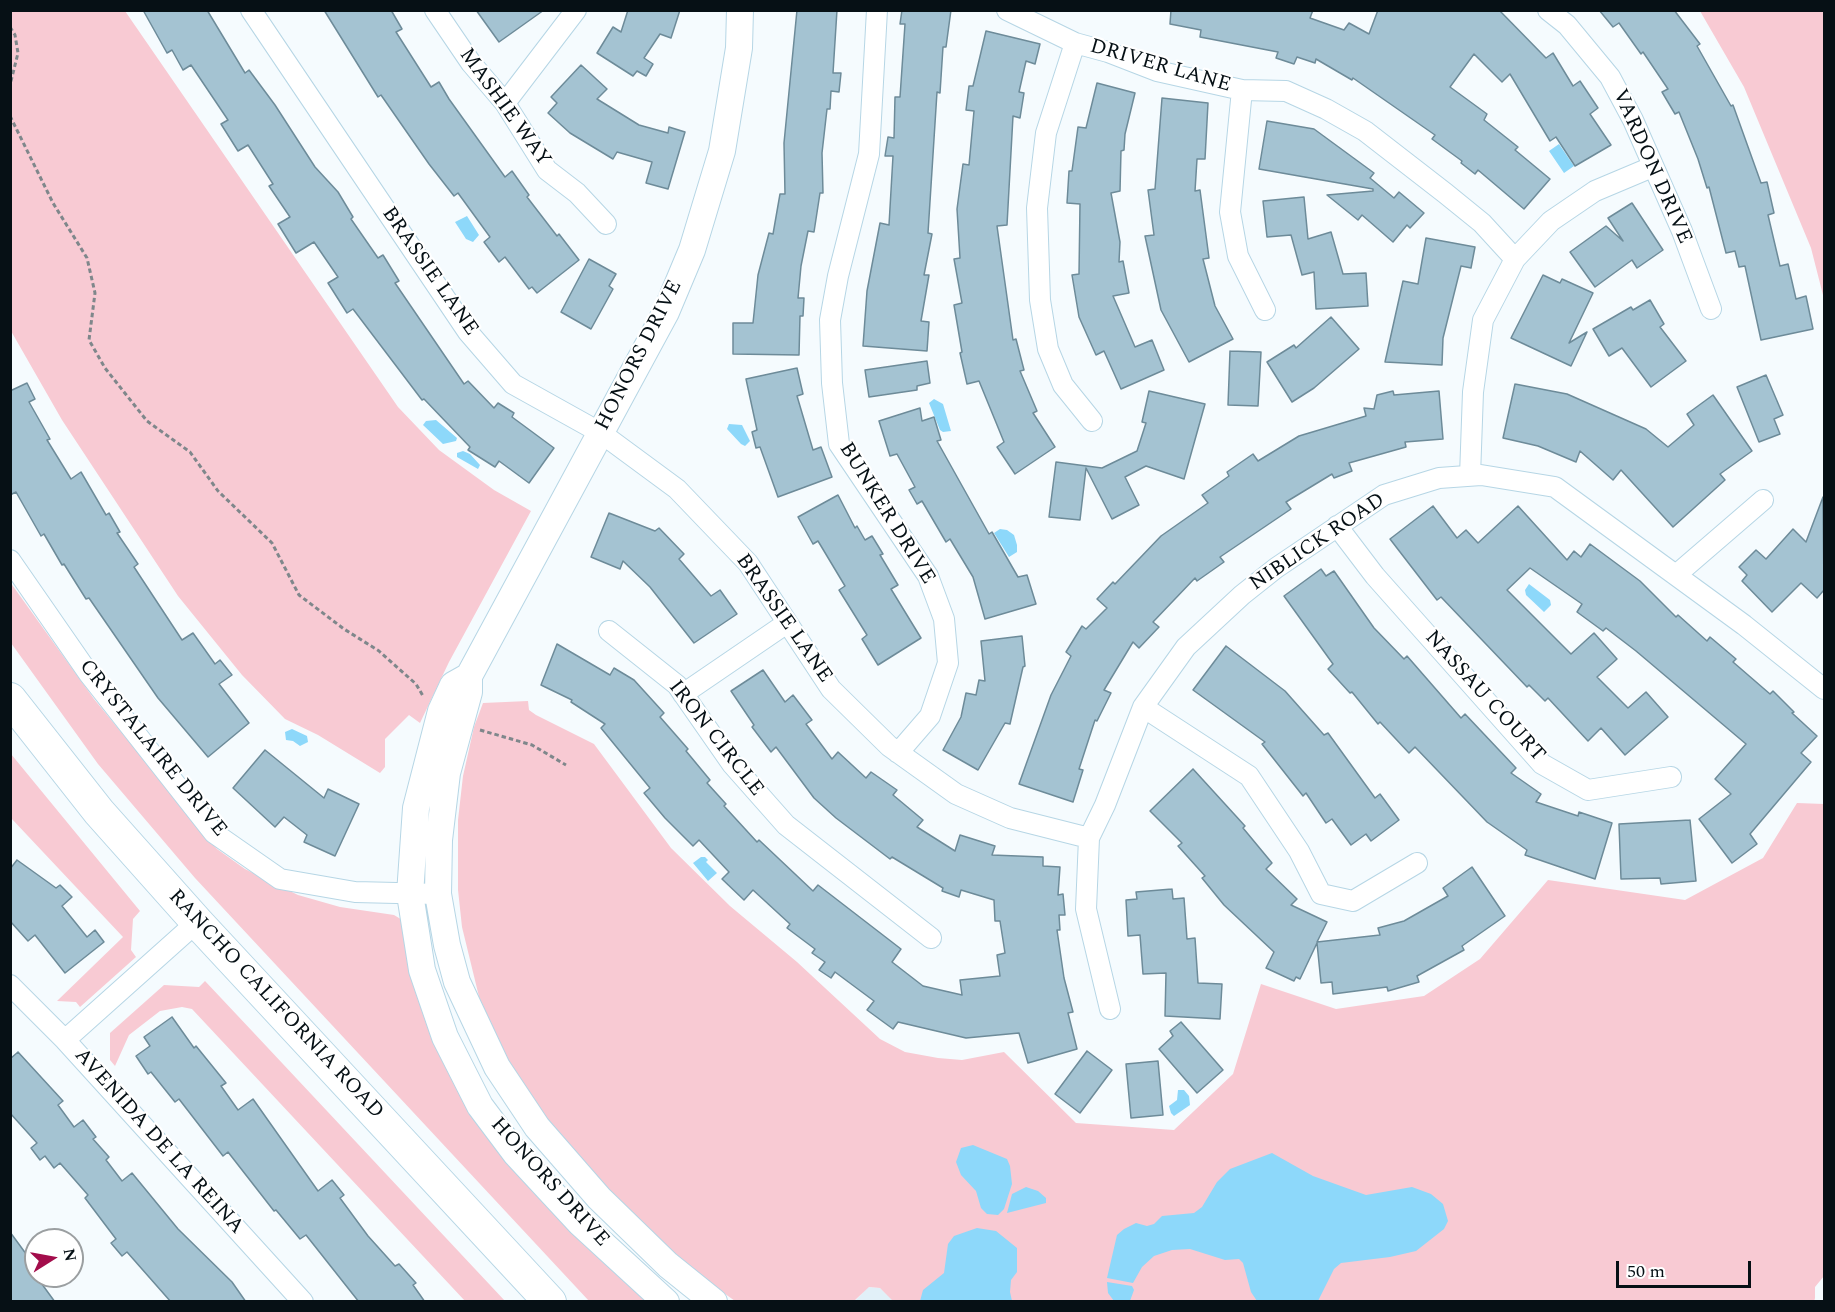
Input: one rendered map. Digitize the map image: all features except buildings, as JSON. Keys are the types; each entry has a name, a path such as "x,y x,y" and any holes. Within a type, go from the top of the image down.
{"main road":[{"name":"RANCHO CALIFORNIA ROAD","path":"10,699 99,812 197,922 550,1302"}],"street":[{"name":"BRASSIE LANE","path":"251,10 468,332 513,384 601,433 685,497 748,563 831,689 898,753 967,799 1010,818 1089,838"},
{"name":"MASHIE WAY","path":"435,10 471,63 505,103 547,170 577,193 606,224"},
{"path":"505,103 576,10"},
{"name":"HONORS DRIVE","path":"714,1302 668,1265 630,1230 566,1162 516,1098 483,1040 457,982 438,894 439,840 447,773 469,692 469,676 666,312 692,250 722,151 738,48 740,10"},
{"name":"BUNKER DRIVE","path":"877,10 869,154 836,287 830,320 831,362 839,444 928,576 944,619 948,663 934,706 930,716 898,753"},
{"name":"DRIVER LANE","path":"1007,10 1076,43 1108,52 1157,71 1242,90 1286,91 1326,109 1365,131 1482,224 1515,259"},
{"name":"VARDON DRIVE","path":"1548,10 1567,25 1610,77 1633,120 1682,231 1711,309"},
{"path":"1076,43 1046,133 1037,208 1040,300 1048,349 1063,385 1092,421"},
{"path":"1242,90 1230,212 1238,256 1265,310"},
{"path":"1470,476 1473,392 1483,320 1515,259 1551,221 1595,190 1652,167"},
{"name":"NIBLICK ROAD","path":"1110,1009 1086,909 1089,838 1105,805 1143,707 1186,647 1234,603 1275,568 1384,495 1439,478 1470,476 1513,478 1555,487 1676,575 1824,689"},
{"path":"1676,575 1763,500"},
{"name":"NASSAU COURT","path":"1337,526 1375,576 1542,764 1588,790 1671,777"},
{"name":"CRYSTALAIRE DRIVE","path":"10,560 89,674 214,833 280,879 355,892 438,894"},
{"path":"683,694 787,624"},
{"name":"IRON CIRCLE","path":"609,631 676,685 732,764 786,825 931,938"},
{"name":"HONORS DRIVE","path":"469,676 453,685 441,711 416,808 410,894 422,970 445,1037 480,1106 516,1154 580,1223 666,1302"},
{"path":"1143,707 1249,776 1299,851 1321,894 1353,901 1417,863"},
{"path":"65,1040 197,922"},
{"name":"AVENIDA DE LA REINA","path":"10,985 65,1040 303,1302"}],"path":[{"path":"10,27 15,35 18,53 10,85"},
{"path":"10,116 53,203 87,258 94,293 89,340 105,368 147,421 190,452 218,491 272,543 299,595 344,629 379,651"}],"shaded area":[{"path":"11,10 125,11 398,407 439,450 494,490 531,511 449,662 420,723 409,715 385,739 385,767 380,773 318,735 285,719 242,675 178,596 62,420 11,331"},
{"path":"1700,11 1824,11 1824,299 1811,248 1744,87"},
{"path":"10,582 94,699 217,849 245,869 298,895 340,907 394,915 404,921 500,1152 530,1188 584,1244 647,1301 589,1301 195,878 98,764 11,643"},
{"path":"528,701 529,710 536,715 594,744 671,848 730,906 797,962 880,1039 905,1052 938,1058 962,1060 1004,1052 1076,1123 1174,1130 1233,1074 1261,984 1336,1009 1424,996 1480,959 1548,880 1685,900 1763,858 1797,803 1824,804 1824,1276 1815,1287 1814,1302 894,1302 880,1288 869,1287 854,1301 735,1301 689,1268 653,1236 574,1155 522,1090 482,1009 462,927 458,890 458,820 463,776 474,727 483,703"},
{"path":"11,754 140,911 133,919 131,950 136,957 80,1007 76,1002 57,1001 123,937 11,818"},
{"path":"205,981 505,1301 465,1301 192,1009 182,1007 160,1011 129,1035 115,1066 110,1060 110,1033 164,985 199,987"},
{"path":"868,1287 880,1288 894,1301 854,1302"}],"water":[{"path":"1559,144 1574,166 1564,173 1549,151"},
{"path":"467,216 479,235 473,242 466,239 455,222"},
{"path":"934,399 943,404 951,431 940,430 929,403"},
{"path":"436,420 457,438 456,441 443,444 423,425 426,421"},
{"path":"729,424 742,425 750,441 745,446 727,429"},
{"path":"463,451 470,454 480,465 478,469 457,457 457,453"},
{"path":"1000,529 1007,530 1014,535 1017,552 1009,557 994,533"},
{"path":"1529,584 1550,600 1551,605 1544,612 1526,595 1525,590"},
{"path":"292,729 307,736 308,742 300,746 293,741 286,740 285,732"},
{"path":"701,857 708,860 706,862 717,873 708,881 693,863"},
{"path":"1178,1090 1184,1090 1189,1096 1190,1105 1174,1116 1169,1106 1177,1100"},
{"path":"973,1145 1007,1159 1010,1166 1012,1184 1004,1209 998,1215 987,1214 981,1208 976,1191 961,1175 956,1162 961,1148"},
{"path":"1272,1153 1313,1176 1366,1195 1412,1187 1431,1194 1443,1204 1448,1221 1444,1229 1416,1251 1390,1257 1341,1263 1334,1269 1318,1301 1257,1301 1251,1292 1243,1263 1239,1259 1225,1260 1190,1249 1172,1250 1154,1256 1142,1267 1133,1283 1107,1278 1117,1235 1124,1229 1136,1223 1147,1226 1154,1224 1162,1216 1194,1213 1202,1207 1217,1182 1230,1169"},
{"path":"1026,1187 1038,1191 1046,1198 1046,1203 1007,1213 1012,1194"},
{"path":"977,1228 996,1231 1017,1248 1017,1272 1011,1280 1012,1301 920,1301 923,1290 944,1273 948,1244 954,1236"},
{"path":"1107,1282 1132,1286 1134,1290 1130,1301 1114,1301 1108,1293"}]}
